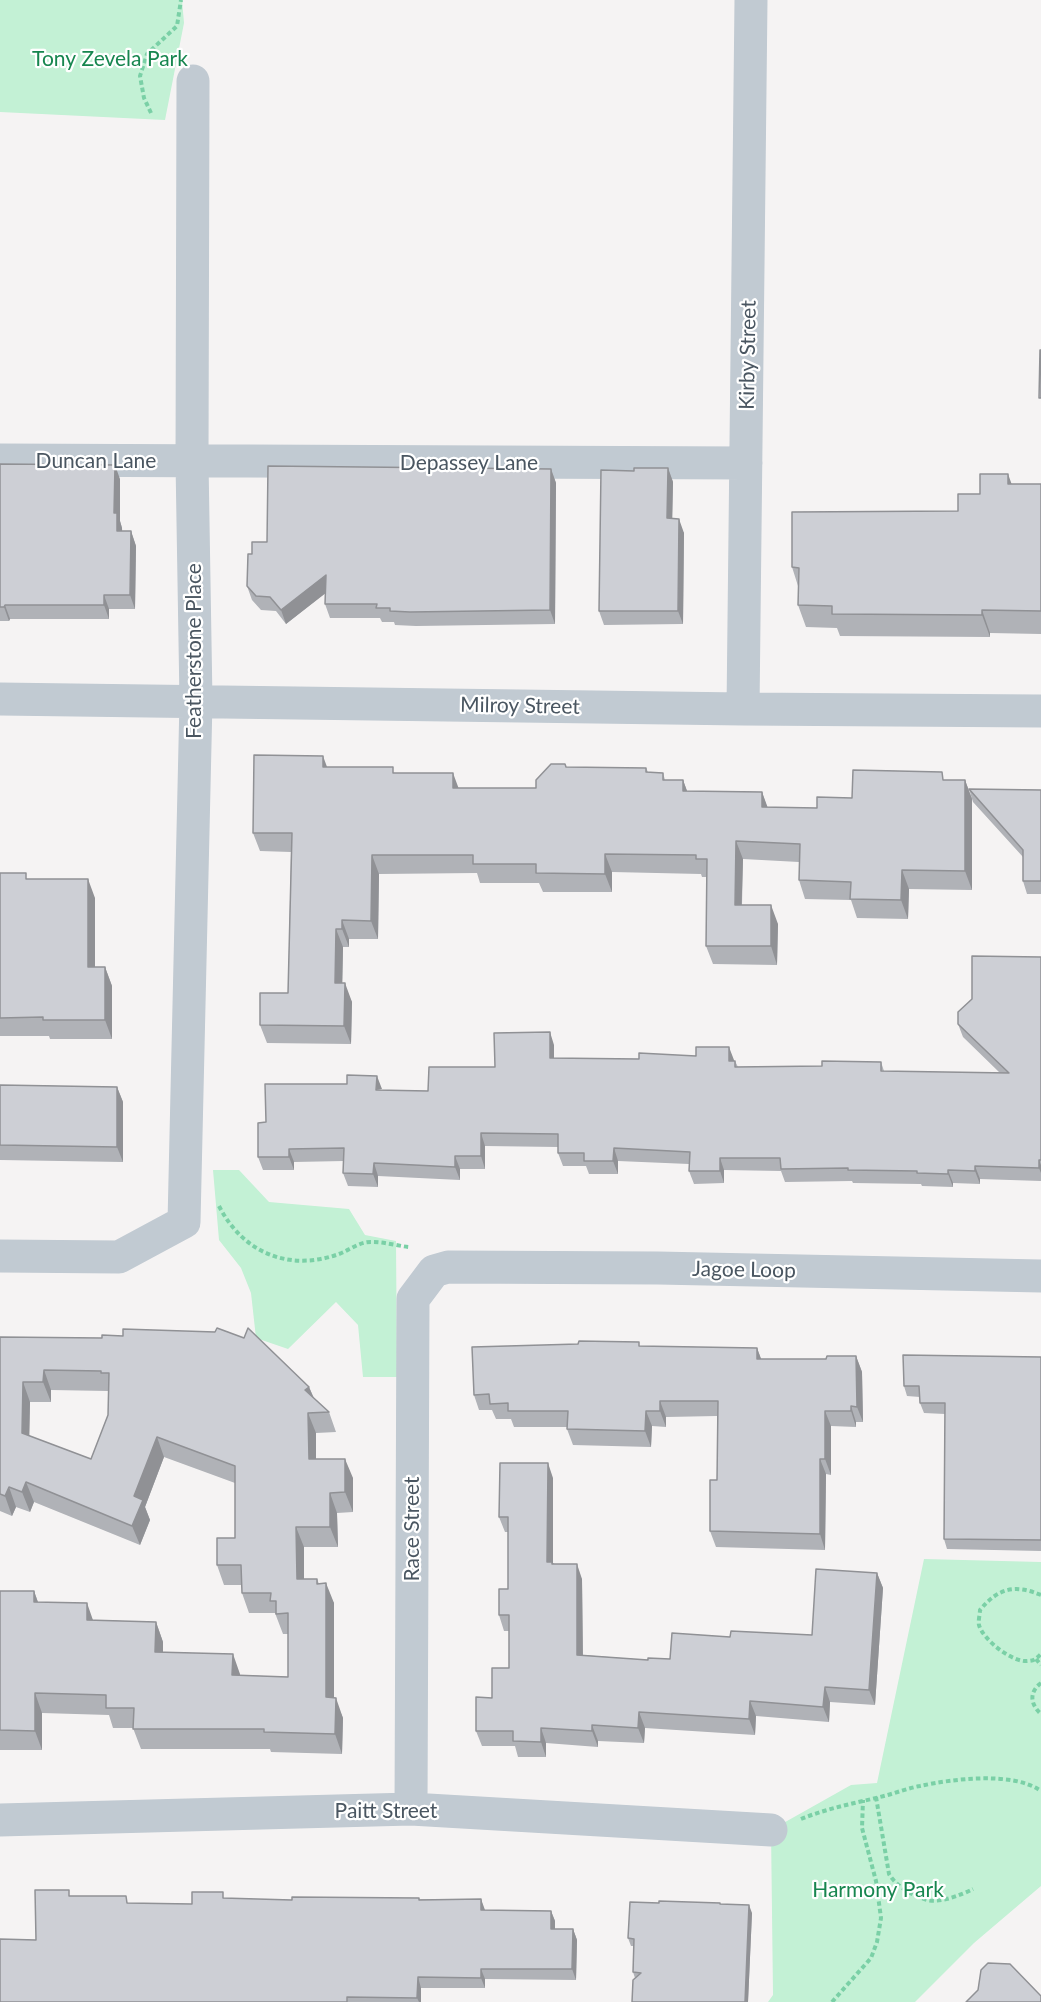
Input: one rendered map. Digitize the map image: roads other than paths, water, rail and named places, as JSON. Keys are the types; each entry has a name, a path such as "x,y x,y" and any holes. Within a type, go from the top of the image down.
{"street":[{"name":"Kirby Street","path":"743,709 752,0"},
{"name":"Featherstone Place","path":"0,1256 119,1257 184,1222 196,700 192,462 193,81"},
{"name":"Duncan Lane","path":"0,460 192,462"},
{"name":"Depassey Lane","path":"192,462 746,463"},
{"name":"Milroy Street","path":"0,699 1041,711"},
{"name":"Jagoe Loop","path":"448,1267 658,1268 1041,1276"},
{"name":"Race Street","path":"411,1809 413,1299 434,1271 448,1267"},
{"name":"Paitt Street","path":"0,1820 411,1809 771,1830"}],"park label":[{"name":"Tony Zevela Park","path":"110,59"},
{"name":"Harmony Park","path":"878,1890"}]}
